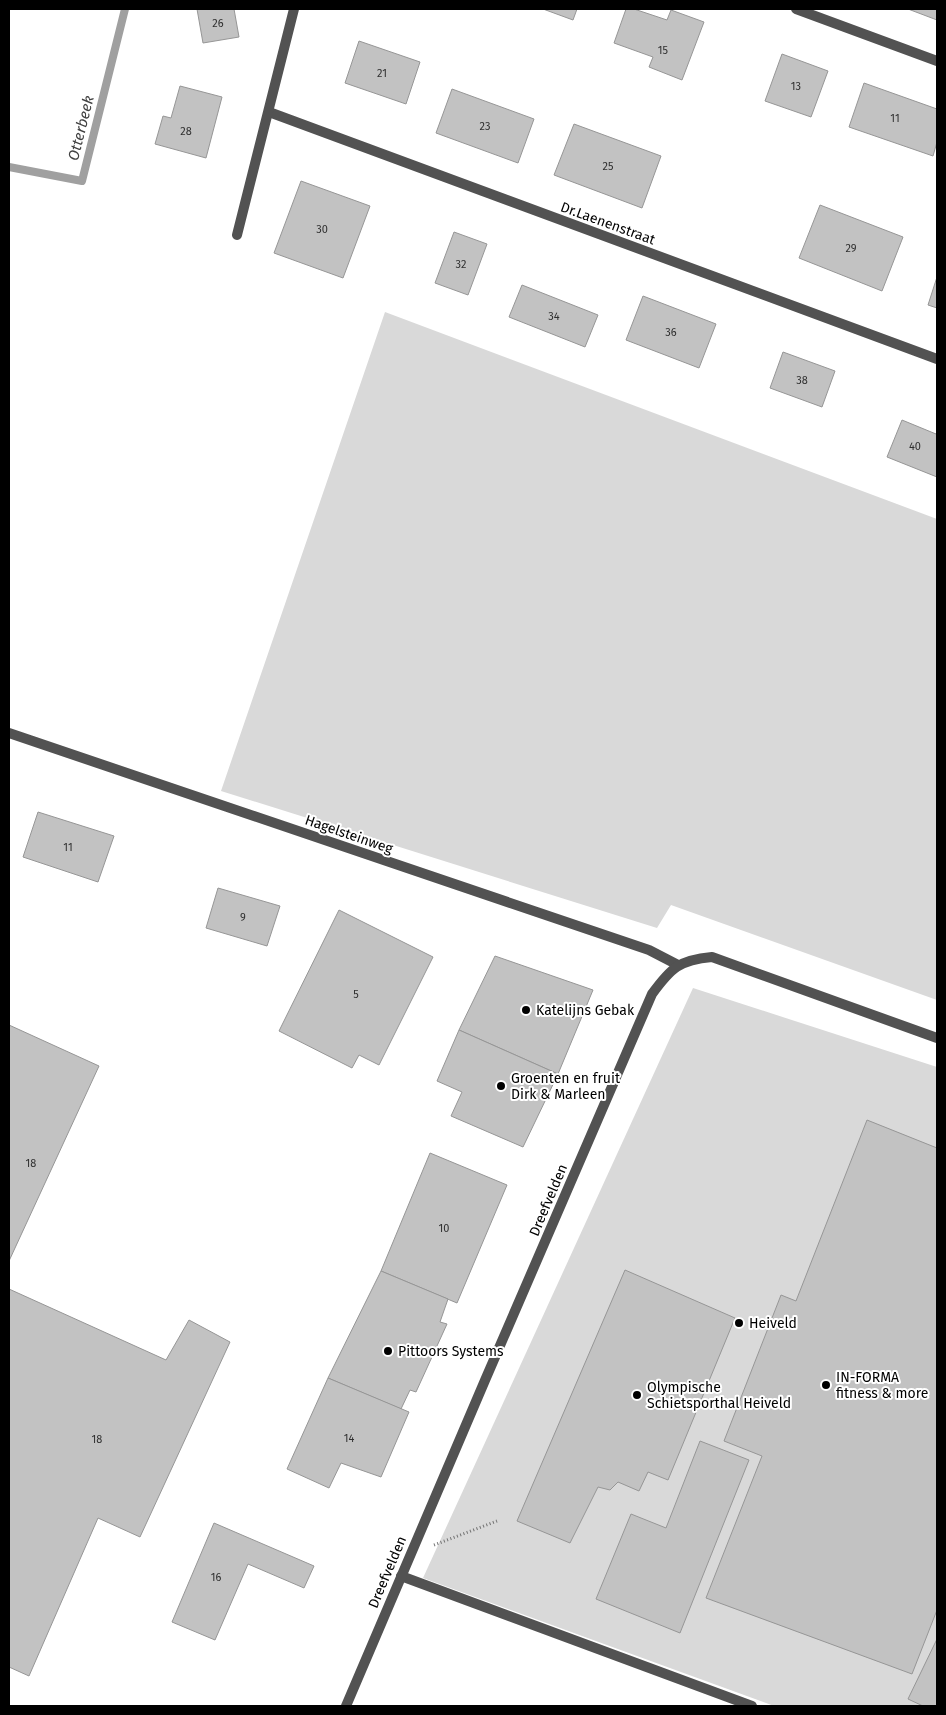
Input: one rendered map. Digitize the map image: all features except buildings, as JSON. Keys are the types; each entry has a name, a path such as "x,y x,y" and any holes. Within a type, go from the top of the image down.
{"street":[{"path":"237,235 294,9"},
{"path":"796,9 937,61"},
{"name":"Dr.Laenenstraat","path":"269,112 937,359"},
{"name":"Hagelsteinweg","path":"9,733 640,947 678,964"},
{"path":"678,964 693,958 712,957 937,1038"},
{"name":"Dreefvelden","path":"346,1706 409,1554 652,994 664,977 678,964"},
{"path":"401,1576 752,1706"}],"path":[{"path":"409,1554 497,1521"}],"shaded area":[{"path":"385,312 937,519 937,1000 671,905 657,928 221,791"},
{"name":"Heiveld","path":"693,988 937,1067 937,1706 774,1706 423,1578"}],"waterway":[{"name":"Otterbeek","path":"9,167 82,181 125,9"}],"place":[{"name":"Katelijns Gebak","path":"526,1010"},
{"name":"Groenten en fruit Dirk & Marleen","path":"501,1086"},
{"name":"Heiveld","path":"739,1323"},
{"name":"Pittoors Systems","path":"388,1351"},
{"name":"IN-FORMA fitness & more","path":"826,1385"},
{"name":"Olympische Schietsporthal Heiveld","path":"637,1395"}]}
